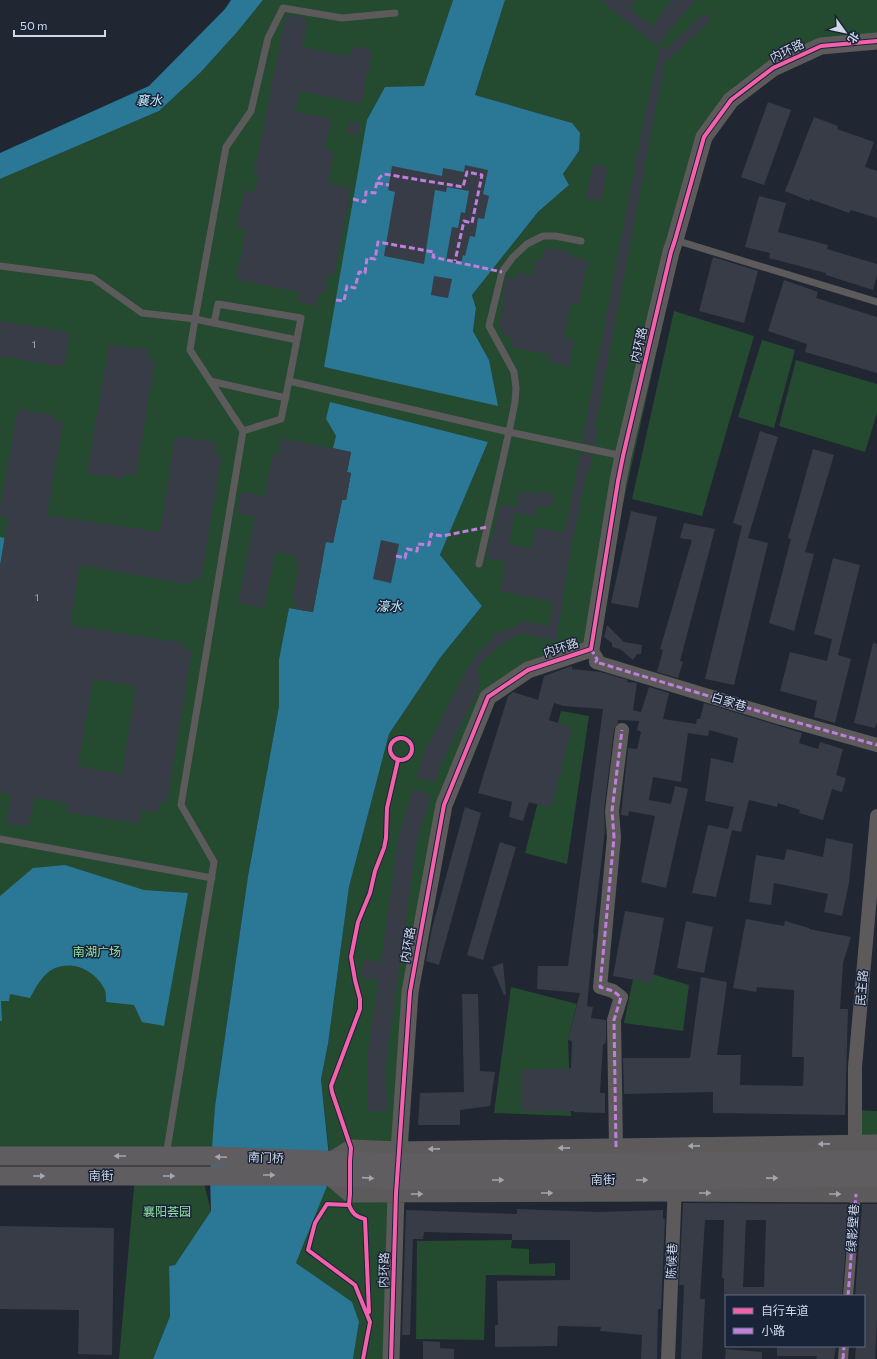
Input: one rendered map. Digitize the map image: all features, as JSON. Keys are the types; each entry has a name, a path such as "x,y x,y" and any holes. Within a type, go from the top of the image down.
{"main road":[{"name":"南街","path":"0,1156 201,1156"},
{"name":"南门桥","path":"201,1156 329,1168"},
{"name":"南街","path":"329,1168 398,1172 675,1178 855,1168 877,1160"},
{"name":"南门桥","path":"202,1175 329,1168"},
{"name":"南街","path":"855,1168 877,1177"},
{"name":"南街","path":"0,1176 202,1175"}],"street":[{"name":"内环路","path":"391,1359 398,1172 410,992 444,804 488,698 528,670 591,649 623,456 671,252 704,137 731,100 773,68 821,46 877,42"},
{"name":"白家巷","path":"591,649 597,659 596,662 877,745"},
{"path":"616,1147 614,1020 621,997 613,991 600,987 614,837 612,811 622,730"},
{"name":"民主路","path":"855,1168 855,1067 877,816"},
{"path":"398,1172 675,1178 855,1168 877,1143"},
{"path":"329,1168 350,1194 398,1172 616,1147 855,1168 877,1194"},
{"name":"绿影壁巷","path":"848,1295 855,1168"},
{"name":"陈候巷","path":"668,1359 675,1178"},
{"path":"843,1359 844,1347"}],"lane":[{"path":"166,1156 214,862 181,805 243,431 190,350 226,147 251,111 268,38 283,8 342,18 396,13"},
{"path":"479,564 515,402 516,388 514,372 489,326 502,272 513,257 527,244 544,236 555,236 581,241"},
{"path":"675,240 877,302"},
{"path":"0,266 94,278 142,313 196,319 297,340"},
{"path":"214,323 218,304 301,318 282,419 243,431"},
{"path":"210,381 286,398"},
{"path":"289,381 509,432 623,456"},
{"path":"0,839 212,878"}],"green space":[{"name":"南湖广场","path":"263,0 453,0 324,367 419,387 489,360 473,331 476,308 472,295 538,212 569,185 563,174 579,151 572,123 475,95 505,0 877,0 877,41 821,46 773,68 704,137 591,649 488,697 444,804 410,992 391,1359 353,1359 359,1322 319,1280 296,1263 305,1241 330,1161 321,1079 328,1044 349,887 389,734 440,658 482,606 440,555 488,442 326,419 336,436 351,452 347,472 351,473 346,500 342,500 333,543 323,558 313,612 289,608 279,659 279,706 248,876 215,1106 212,1156 0,1156 0,179 159,111 201,72 238,31"},
{"path":"674,311 754,336 702,516 632,499"},
{"path":"762,340 795,350 774,428 738,417"},
{"path":"796,360 877,384 877,413 865,452 779,426"},
{"path":"561,711 589,716 567,864 525,853"},
{"path":"635,969 689,985 683,1031 624,1023"},
{"path":"511,987 577,1004 568,1040 571,1116 494,1113"},
{"path":"855,1110 877,1111 877,1143 855,1144"},
{"name":"襄阳荟园","path":"202,1175 211,1211 175,1265 169,1266 170,1316 153,1359 119,1359 135,1176"},
{"path":"512,1240 511,1248 529,1249 529,1264 555,1263 555,1276 486,1275 484,1340 416,1339 417,1241"}],"water":[{"name":"襄水","path":"231,0 263,0 238,31 201,72 159,111 0,179 0,153 149,86 225,9"},
{"path":"453,0 505,0 475,95 572,123 580,133 579,151 563,174 569,185 538,212 472,295 476,308 473,331 489,360 498,406 324,367 367,120 385,87 424,86"},
{"name":"濠水","path":"330,402 488,442 440,555 482,606 440,658 389,734 349,887 328,1044 321,1079 331,1176 296,1263 352,1302 359,1322 353,1359 153,1359 170,1316 169,1266 175,1265 211,1211 210,1175 215,1106 248,876 279,706 279,659 289,608 313,612 323,558 319,557 322,541 333,543 342,500 346,500 351,473 347,472 351,452 333,448 336,436 326,419"},
{"path":"0,537 5,538 0,566"},
{"path":"65,865 144,890 188,893 164,1026 142,1022 134,1005 106,1002 105,990 96,977 90,972 76,966 68,965 61,966 49,972 40,982 30,998 10,994 9,1001 1,1001 2,1021 0,1021 0,896 33,868"}],"building":[{"path":"600,0 636,0 629,8 652,26 672,0 695,0 657,46"},
{"path":"705,13 711,20 661,66 664,66 595,429 598,430 595,443 598,444 598,446 582,442 646,109 661,44 666,49"},
{"path":"286,14 308,19 302,47 349,57 352,46 372,51 361,104 300,91 295,112 331,118 325,150 334,151 328,183 351,188 334,275 328,274 324,294 319,293 317,306 298,302 300,292 236,280 246,230 237,228 244,190 254,193 258,174 254,173"},
{"path":"768,102 791,110 764,185 741,177"},
{"path":"814,117 838,126 837,129 874,142 865,167 877,171 877,218 851,210 849,213 810,199 809,201 785,191"},
{"path":"348,122 360,124 358,135 346,133"},
{"path":"593,164 608,167 601,201 586,198"},
{"path":"465,165 488,170 483,194 489,196 484,219 478,218 475,237 470,236 465,256 463,255 461,264 446,260 452,227 458,228 461,212 465,213 469,191 447,187 446,192 435,190 424,264 384,256 395,192 388,190 392,166 442,176 443,168 464,172"},
{"path":"759,196 786,203 778,232 828,245 827,249 877,264 877,275 873,290 826,275 826,273 769,258 770,253 745,247"},
{"path":"545,247 569,252 569,256 588,260 579,304 571,303 564,338 574,340 569,366 548,362 550,355 510,347 512,337 502,335 503,330 498,329 505,295 502,294 506,277 516,279 517,273 533,276 536,259 542,260"},
{"path":"713,257 758,271 744,323 699,311"},
{"path":"434,276 452,279 448,298 431,295"},
{"path":"784,280 818,292 816,298 877,317 877,373 805,352 807,344 768,331"},
{"path":"0,321 70,332 64,367 0,356"},
{"path":"109,344 150,350 148,359 155,360 136,476 124,474 124,479 87,473"},
{"path":"18,409 54,415 53,420 63,422 47,515 160,532 175,436 216,442 214,454 222,455 201,579 193,578 192,585 80,565 70,625 183,643 183,649 192,650 167,803 160,802 158,813 141,810 139,824 66,812 67,803 34,798 29,826 6,823 11,794 0,793 0,566 8,517 0,516 0,508","holes":["93,679 136,686 122,774 78,766"]},
{"path":"760,431 778,437 748,538 768,543 734,685 705,679 742,526 733,523"},
{"path":"281,438 351,452 347,472 351,473 346,500 342,500 333,543 326,542 313,612 295,609 296,601 292,600 299,564 295,564 296,556 275,552 264,608 238,603 255,517 237,513 241,492 264,496 273,454 278,455"},
{"path":"813,449 834,455 805,552 814,554 794,631 769,623 791,539 788,538"},
{"path":"581,452 595,455 593,455 590,469 588,468 570,553 556,641 524,634 513,637 500,645 483,661 478,669 480,686 440,766 435,782 416,778 422,757 463,676 475,656 492,639 491,635 510,629 524,620 526,623 528,622 549,626 553,602 500,591 506,562 486,558 490,537 493,538 500,504 516,507 520,491 537,495 538,491 554,494 551,508 537,505 535,517 515,512 509,544 531,549 536,527 564,533"},
{"path":"631,511 657,517 638,608 611,603"},
{"path":"684,523 715,529 680,661 683,662 678,678 657,672 663,650 660,649 692,540 680,538"},
{"path":"381,540 399,544 391,583 373,579"},
{"path":"833,558 860,565 838,655 851,659 835,723 814,717 817,701 780,691 790,652 827,661 832,639 814,634"},
{"path":"607,625 624,642 642,645 641,654 637,654 633,660 620,649 612,647 612,643 604,637"},
{"path":"873,643 877,644 877,722 875,728 854,723"},
{"path":"572,666 572,669 601,672 628,680 627,682 637,683 633,710 641,712 649,687 669,693 663,719 696,724 697,719 700,719 704,703 802,733 799,743 818,749 820,742 843,749 836,775 846,778 842,792 832,789 823,820 799,813 800,810 778,803 777,807 749,800 741,832 732,830 716,897 692,893 708,825 728,829 734,807 705,801 711,758 733,763 738,738 709,730 708,736 688,733 681,782 653,777 649,800 671,804 675,786 688,789 666,888 641,882 655,816 629,811 628,816 621,815 628,748 637,749 641,732 637,730 639,721 618,720 618,723 614,729 604,810 605,830 593,933 587,1006 593,1007 591,1018 606,1020 606,1040 605,1044 603,1044 600,1093 605,1093 605,1113 574,1111 522,1111 521,1070 571,1068 572,1041 568,1040 580,993 537,989 538,966 568,966 603,709 564,706 554,703 549,720 572,728 551,808 529,802 523,821 509,817 512,802 478,793 508,696 513,692 538,700 544,676"},
{"path":"413,789 431,795 417,840 385,1070 388,1112 368,1111 367,1059 378,980 361,977 364,959 381,962 398,838"},
{"path":"465,807 481,813 439,965 426,961 432,928"},
{"path":"826,838 853,844 849,883 842,916 824,912 828,894 774,883 771,905 749,902 756,855 784,860 787,849 823,857"},
{"path":"500,842 516,847 483,960 467,955"},
{"path":"625,911 664,918 652,983 613,976"},
{"path":"746,919 784,926 785,921 809,929 851,937 843,963 840,1009 848,1009 845,1115 713,1113 713,1092 624,1094 623,1058 690,1058 701,977 727,982 717,1055 741,1055 740,1085 803,1086 804,1057 792,1057 794,990 757,987 756,992 733,988"},
{"path":"686,921 713,927 704,973 677,968"},
{"path":"503,963 506,994 504,995 492,967"},
{"path":"462,994 478,994 480,1071 495,1072 490,1106 460,1110 460,1125 418,1125 420,1093 464,1092"},
{"path":"683,1203 849,1204 842,1295 724,1296 724,1278 722,1278 724,1220 705,1220 700,1299 705,1299 702,1359 681,1359 684,1285 679,1285","holes":["746,1220 766,1220 764,1287 743,1287"]},
{"path":"862,1204 877,1204 877,1319 875,1359 855,1359 856,1347 865,1347 865,1295 855,1295"},
{"path":"517,1209 598,1212 663,1210 663,1219 665,1219 661,1309 658,1309 657,1359 641,1359 642,1335 600,1331 601,1327 558,1326 557,1346 495,1347 495,1325 498,1325 497,1281 570,1280 570,1240 512,1240 512,1234 424,1232 423,1239 413,1239 410,1335 402,1335 406,1210 517,1214"},
{"path":"0,1226 114,1228 112,1355 78,1354 79,1310 0,1309"},
{"path":"423,1341 440,1342 440,1348 454,1349 454,1359 423,1359"},
{"path":"777,1347 836,1347 834,1359 816,1359 817,1356 777,1356"},
{"path":"726,1349 762,1352 762,1359 725,1359"}],"marked path":[{"path":"353,199 365,202 366,192 375,193 378,180 384,174 463,187 467,172 482,175 472,223 464,221 455,261"},
{"path":"377,183 389,185"},
{"path":"336,300 344,301 347,286 355,288 359,272 365,273 367,258 375,259 378,242 434,252 433,257 502,272"},
{"path":"396,556 405,558 407,549 417,551 418,544 429,545 431,534 442,536 487,527"},
{"path":"591,649 597,659 596,662 877,745"},
{"path":"616,1147 614,1020 621,997 613,991 600,987 614,837 612,811 622,730"},
{"path":"848,1295 856,1194"},
{"path":"843,1359 844,1347"}],"cycle path":[{"path":"391,1359 396,1194 410,992 444,805 488,697 528,670 591,649 623,456 671,252 704,137 731,100 773,68 821,46 877,41"},
{"path":"401,738 409,741 412,749 409,757 401,760 393,757 390,749 393,741 401,738"},
{"path":"363,1359 370,1322 355,1285 308,1250 315,1223 327,1204 349,1205 351,1148 331,1086 360,1009 360,999 351,957 358,922 370,893 375,871 384,848 386,838 387,808 398,760"},
{"path":"349,1205 355,1214 365,1219 369,1312"}]}
